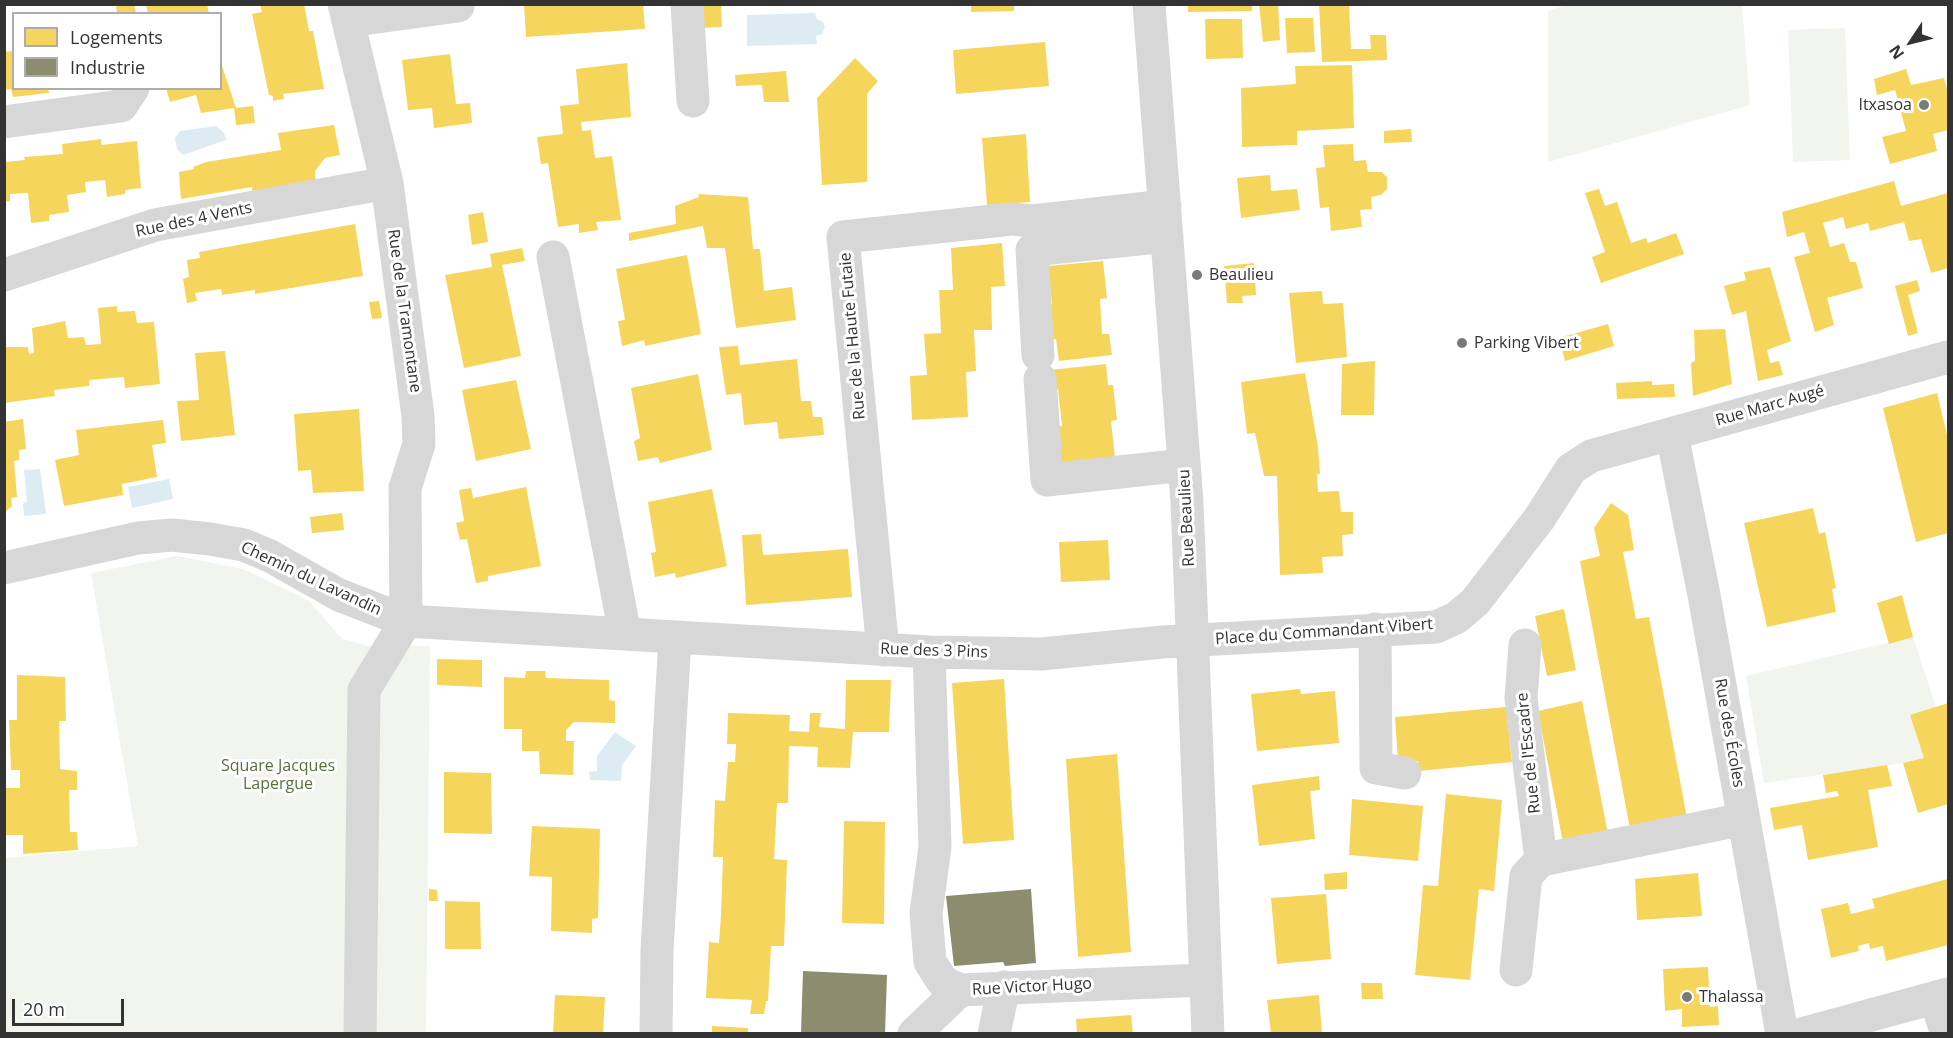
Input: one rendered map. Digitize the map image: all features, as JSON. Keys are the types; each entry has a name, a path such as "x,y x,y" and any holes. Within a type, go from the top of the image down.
{"street":[{"path":"687,4 693,101"},
{"name":"Rue Beaulieu","path":"1149,4 1184,465 1208,1034"},
{"path":"346,13 458,6"},
{"name":"Rue de la Tramontane","path":"346,13 387,183 418,416 419,444 405,488 406,621"},
{"path":"4,122 121,106 132,90"},
{"name":"Rue des 4 Vents","path":"4,275 155,225 387,183"},
{"name":"Rue de la Haute Futaie","path":"883,650 843,237 1012,219 1166,221"},
{"path":"1166,221 1032,250 1047,480 1184,465"},
{"path":"553,257 625,634"},
{"name":"Rue Marc Augé","path":"1591,456 1948,357"},
{"name":"Rue des Écoles","path":"1672,434 1782,1034"},
{"name":"Place du Commandant Vibert","path":"1192,640 1436,627 1456,618 1475,602 1539,519 1571,469 1591,456"},
{"name":"Chemin du Lavandin","path":"4,568 138,538 172,535 210,539 244,545 270,556 339,595 406,621"},
{"path":"360,1034 364,690 406,621"},
{"name":"Rue des 3 Pins","path":"406,621 929,652 1041,654 1192,640"},
{"path":"1375,629 1376,768 1405,773"},
{"path":"656,1034 657,950 675,638"},
{"name":"Rue de l'Escadre","path":"1525,645 1521,698 1541,860"},
{"name":"Rue Victor Hugo","path":"929,652 935,847 926,914 930,962 943,982 960,990 1206,980"},
{"path":"1516,970 1526,876 1541,860 1744,819"},
{"path":"994,1034 1004,987"},
{"path":"914,1034 960,990"},
{"path":"1803,1034 1942,996 1947,1034"}],"green space":[{"path":"1569,4 1742,5 1750,105 1548,162 1548,11"},
{"path":"1845,28 1850,160 1793,162 1788,30"},
{"name":"Square Jacques Lapergue","path":"177,556 243,569 309,601 342,639 369,646 430,646 426,1033 5,1034 5,858 138,846 91,573"},
{"path":"1913,637 1936,707 1910,715 1924,758 1764,783 1746,676"}],"shaded area":[{"path":"815,13 817,19 823,22 825,27 822,34 816,36 817,44 747,46 747,15"},
{"path":"216,126 224,133 226,140 183,155 177,149 175,138 180,131"},
{"path":"40,469 46,514 24,516 23,504 27,502 24,470"},
{"path":"169,479 173,499 132,508 128,487"},
{"path":"615,732 636,746 622,765 621,781 590,780 589,772 597,771 597,756"}],"building: Logements":[{"path":"122,4 134,4 136,12 117,12 116,7"},
{"path":"146,4 207,4 209,12 148,12"},
{"path":"260,4 304,4 309,31 313,31 324,89 283,94 284,99 273,101 273,96 269,95 252,14 262,12"},
{"path":"524,4 643,4 645,29 526,37"},
{"path":"700,4 721,4 722,27 700,28"},
{"path":"971,4 1014,4 1014,11 971,12"},
{"path":"1188,4 1252,4 1252,11 1188,12"},
{"path":"1259,4 1278,4 1280,40 1263,42"},
{"path":"1319,4 1349,4 1351,49 1371,49 1370,35 1386,35 1387,60 1322,62"},
{"path":"1285,18 1313,18 1315,52 1287,53"},
{"path":"1205,19 1242,19 1243,58 1206,59"},
{"path":"1045,42 1049,86 956,94 953,50"},
{"path":"12,51 12,90 48,90 49,93 13,97 11,89 4,90 4,52"},
{"path":"450,54 456,104 470,103 472,123 434,128 432,108 408,110 402,60"},
{"path":"855,58 878,81 867,94 867,182 822,185 817,98"},
{"path":"627,63 631,117 581,122 582,131 591,130 595,158 612,156 621,220 596,222 598,230 579,233 579,224 558,227 548,163 541,164 537,137 563,134 560,106 579,104 576,69"},
{"path":"1352,65 1354,128 1297,131 1297,145 1242,147 1241,88 1296,84 1295,66"},
{"path":"222,66 236,108 253,106 255,123 236,125 234,108 201,113 196,95 170,102 167,90 222,90"},
{"name":"Itxasoa","path":"1906,69 1911,85 1944,78 1948,93 1948,130 1933,134 1937,151 1890,164 1882,137 1906,131 1895,90 1877,95 1874,79"},
{"path":"786,71 789,102 764,102 762,85 736,86 735,75"},
{"path":"334,125 340,155 325,158 315,171 316,186 253,197 252,187 181,199 179,172 194,169 193,167 206,162 281,150 278,133"},
{"path":"1411,129 1412,142 1384,143 1384,131"},
{"path":"1026,134 1030,202 987,205 982,138"},
{"path":"101,139 101,145 137,141 141,188 125,190 125,194 107,197 105,180 85,182 86,192 67,195 69,212 49,215 49,221 31,223 28,193 10,194 10,201 4,202 4,162 25,160 24,157 63,154 62,144"},
{"path":"1353,144 1354,161 1366,160 1368,172 1382,172 1387,177 1387,189 1381,195 1371,197 1372,209 1360,210 1362,227 1331,231 1329,207 1320,208 1316,168 1325,167 1323,145"},
{"path":"1270,175 1271,191 1297,189 1300,210 1241,218 1237,178"},
{"path":"1894,181 1901,206 1948,193 1948,268 1931,273 1921,239 1909,241 1904,222 1870,231 1868,223 1846,229 1843,217 1823,223 1830,247 1844,243 1850,262 1856,262 1863,288 1827,298 1834,325 1815,332 1794,257 1810,253 1804,232 1787,237 1782,212"},
{"path":"1599,189 1605,206 1617,202 1631,243 1646,238 1648,243 1676,233 1684,254 1601,283 1592,257 1605,252 1585,193"},
{"path":"698,194 748,197 753,249 760,249 764,291 792,287 796,320 736,328 725,248 707,248 703,226 629,241 629,233 676,224 675,206 699,197"},
{"path":"483,212 488,242 472,245 468,215"},
{"path":"355,224 363,276 255,294 255,290 222,295 221,289 195,293 197,301 187,303 183,279 189,277 187,260 200,258 199,252"},
{"path":"1002,243 1005,286 991,287 992,330 974,330 976,371 966,372 968,417 912,420 910,376 927,375 924,334 941,333 939,290 953,290 951,248"},
{"path":"522,248 525,261 502,265 521,356 464,368 445,275 492,267 490,254"},
{"path":"687,255 701,334 645,346 644,340 622,346 618,321 625,320 616,269"},
{"path":"1103,261 1107,298 1100,299 1102,334 1109,334 1112,355 1059,361 1056,339 1047,340 1044,304 1052,304 1048,266"},
{"path":"1254,263 1256,295 1242,296 1243,303 1227,303 1224,266"},
{"path":"1770,267 1791,341 1767,350 1770,363 1779,361 1783,375 1758,381 1746,311 1732,315 1724,286 1746,280 1744,272"},
{"path":"1917,280 1920,291 1908,295 1918,333 1908,336 1895,286"},
{"path":"1322,291 1323,304 1343,303 1347,357 1296,363 1289,293"},
{"path":"379,301 382,318 372,319 369,302"},
{"path":"117,306 117,312 135,311 137,323 154,322 160,384 125,388 124,377 89,380 89,386 54,390 55,396 4,403 4,347 28,347 29,354 34,353 32,328 65,321 68,338 84,337 86,345 101,344 98,308"},
{"path":"1608,324 1614,346 1565,361 1559,338"},
{"path":"1725,329 1732,384 1693,396 1691,363 1695,361 1694,330"},
{"path":"738,346 740,365 797,359 801,401 811,401 813,417 822,417 824,435 779,439 777,422 744,425 741,393 726,395 719,347"},
{"path":"225,351 235,435 181,441 177,401 199,400 195,353"},
{"path":"1375,361 1374,415 1341,415 1342,364"},
{"path":"1106,364 1108,385 1113,385 1117,420 1111,421 1115,458 1059,464 1056,427 1062,426 1058,389 1052,390 1050,370"},
{"path":"1305,373 1318,447 1320,474 1317,474 1318,492 1339,491 1341,512 1353,512 1353,534 1342,535 1343,556 1322,557 1323,573 1280,575 1277,476 1264,476 1255,433 1247,434 1241,382"},
{"path":"698,374 712,450 660,463 658,457 638,461 634,441 640,438 631,388"},
{"path":"516,380 531,449 476,461 462,390"},
{"path":"1652,381 1652,385 1674,384 1675,397 1617,399 1616,383"},
{"path":"1937,393 1948,439 1948,533 1916,542 1883,408"},
{"path":"359,409 364,491 313,493 311,470 298,471 294,414"},
{"path":"23,419 26,449 19,450 19,460 14,461 17,497 11,498 12,506 4,513 4,422"},
{"path":"163,420 166,443 152,445 157,477 122,484 123,495 64,506 55,460 79,455 76,430"},
{"path":"526,487 541,566 488,576 488,581 476,583 467,539 460,540 456,523 464,521 459,490 471,488 473,498"},
{"path":"712,489 727,566 676,578 675,573 655,577 651,553 656,552 648,502"},
{"path":"1611,503 1628,515 1634,550 1623,552 1636,619 1649,617 1687,818 1630,829 1580,561 1600,556 1594,528"},
{"path":"1813,508 1819,534 1825,532 1836,588 1832,589 1836,612 1767,627 1744,523"},
{"path":"342,513 344,530 312,533 310,517"},
{"path":"761,534 763,555 848,549 852,597 746,605 742,535"},
{"path":"1108,540 1110,580 1061,582 1059,542"},
{"path":"1902,595 1913,637 1889,644 1877,603"},
{"path":"1564,609 1576,670 1547,676 1535,616"},
{"path":"437,659 482,660 482,687 437,685"},
{"path":"526,671 545,671 546,678 609,680 609,700 615,701 615,723 574,722 566,730 566,741 574,741 573,775 540,774 539,751 522,751 522,729 504,729 504,677 525,678"},
{"path":"17,675 65,677 66,721 59,721 60,769 77,771 77,790 69,790 70,832 77,832 78,850 23,854 23,835 4,835 4,788 20,788 20,770 11,770 9,720 17,720"},
{"path":"1004,679 1014,840 963,844 952,683"},
{"path":"846,680 891,680 889,732 853,732 850,768 817,767 818,747 789,746 788,803 777,803 774,859 787,860 784,946 771,946 768,1001 766,1001 764,1014 750,1014 752,1000 706,998 709,942 719,943 721,915 723,857 713,857 715,800 725,801 728,762 735,762 736,744 727,744 728,713 790,715 789,731 809,732 810,713 821,713 819,727 845,729"},
{"path":"1300,689 1301,694 1335,691 1339,743 1257,751 1251,694"},
{"path":"1582,701 1608,834 1563,843 1538,711"},
{"path":"1948,703 1948,804 1918,813 1903,763 1924,758 1910,715"},
{"path":"1506,707 1512,762 1419,771 1418,761 1398,761 1395,717"},
{"path":"1117,754 1131,952 1078,957 1066,759"},
{"path":"1887,765 1892,786 1868,790 1878,847 1808,860 1802,825 1774,830 1770,808 1839,796 1837,791 1826,793 1823,775"},
{"path":"444,772 491,773 492,834 444,833"},
{"path":"1319,776 1320,790 1310,791 1315,839 1259,846 1252,785"},
{"path":"1446,794 1502,800 1494,891 1479,889 1470,980 1415,975 1423,885 1438,886"},
{"path":"1352,799 1423,806 1418,861 1349,855"},
{"path":"844,821 885,822 884,924 842,923"},
{"path":"532,826 600,829 598,918 592,919 592,933 551,931 552,877 529,876"},
{"path":"1347,872 1347,889 1325,890 1324,874"},
{"path":"1698,873 1702,916 1637,920 1635,879"},
{"path":"1948,879 1948,945 1886,961 1883,946 1870,949 1869,943 1858,946 1859,951 1831,958 1821,909 1848,903 1851,914 1875,908 1872,899"},
{"path":"429,889 437,890 438,901 429,901"},
{"path":"1326,894 1331,959 1277,964 1271,898"},
{"path":"445,901 480,902 481,949 445,949"},
{"name":"Thalassa","path":"1708,967 1710,1007 1718,1006 1719,1025 1682,1027 1682,1009 1665,1011 1663,969"},
{"path":"1361,983 1382,983 1383,999 1362,999"},
{"path":"555,995 605,997 603,1034 553,1034"},
{"path":"1319,995 1322,1034 1271,1034 1267,1000"},
{"path":"1131,1015 1133,1034 1077,1034 1076,1019"},
{"path":"712,1026 748,1028 748,1034 712,1034"}],"building: Industrie":[{"path":"1031,889 1036,963 1005,966 1003,962 954,966 946,896"},
{"path":"803,971 887,975 885,1034 801,1032"}],"place":[{"name":"Itxasoa","path":"1924,105"},
{"name":"Beaulieu","path":"1197,275"},
{"name":"Parking Vibert","path":"1462,343"},
{"name":"Thalassa","path":"1687,997"}]}
